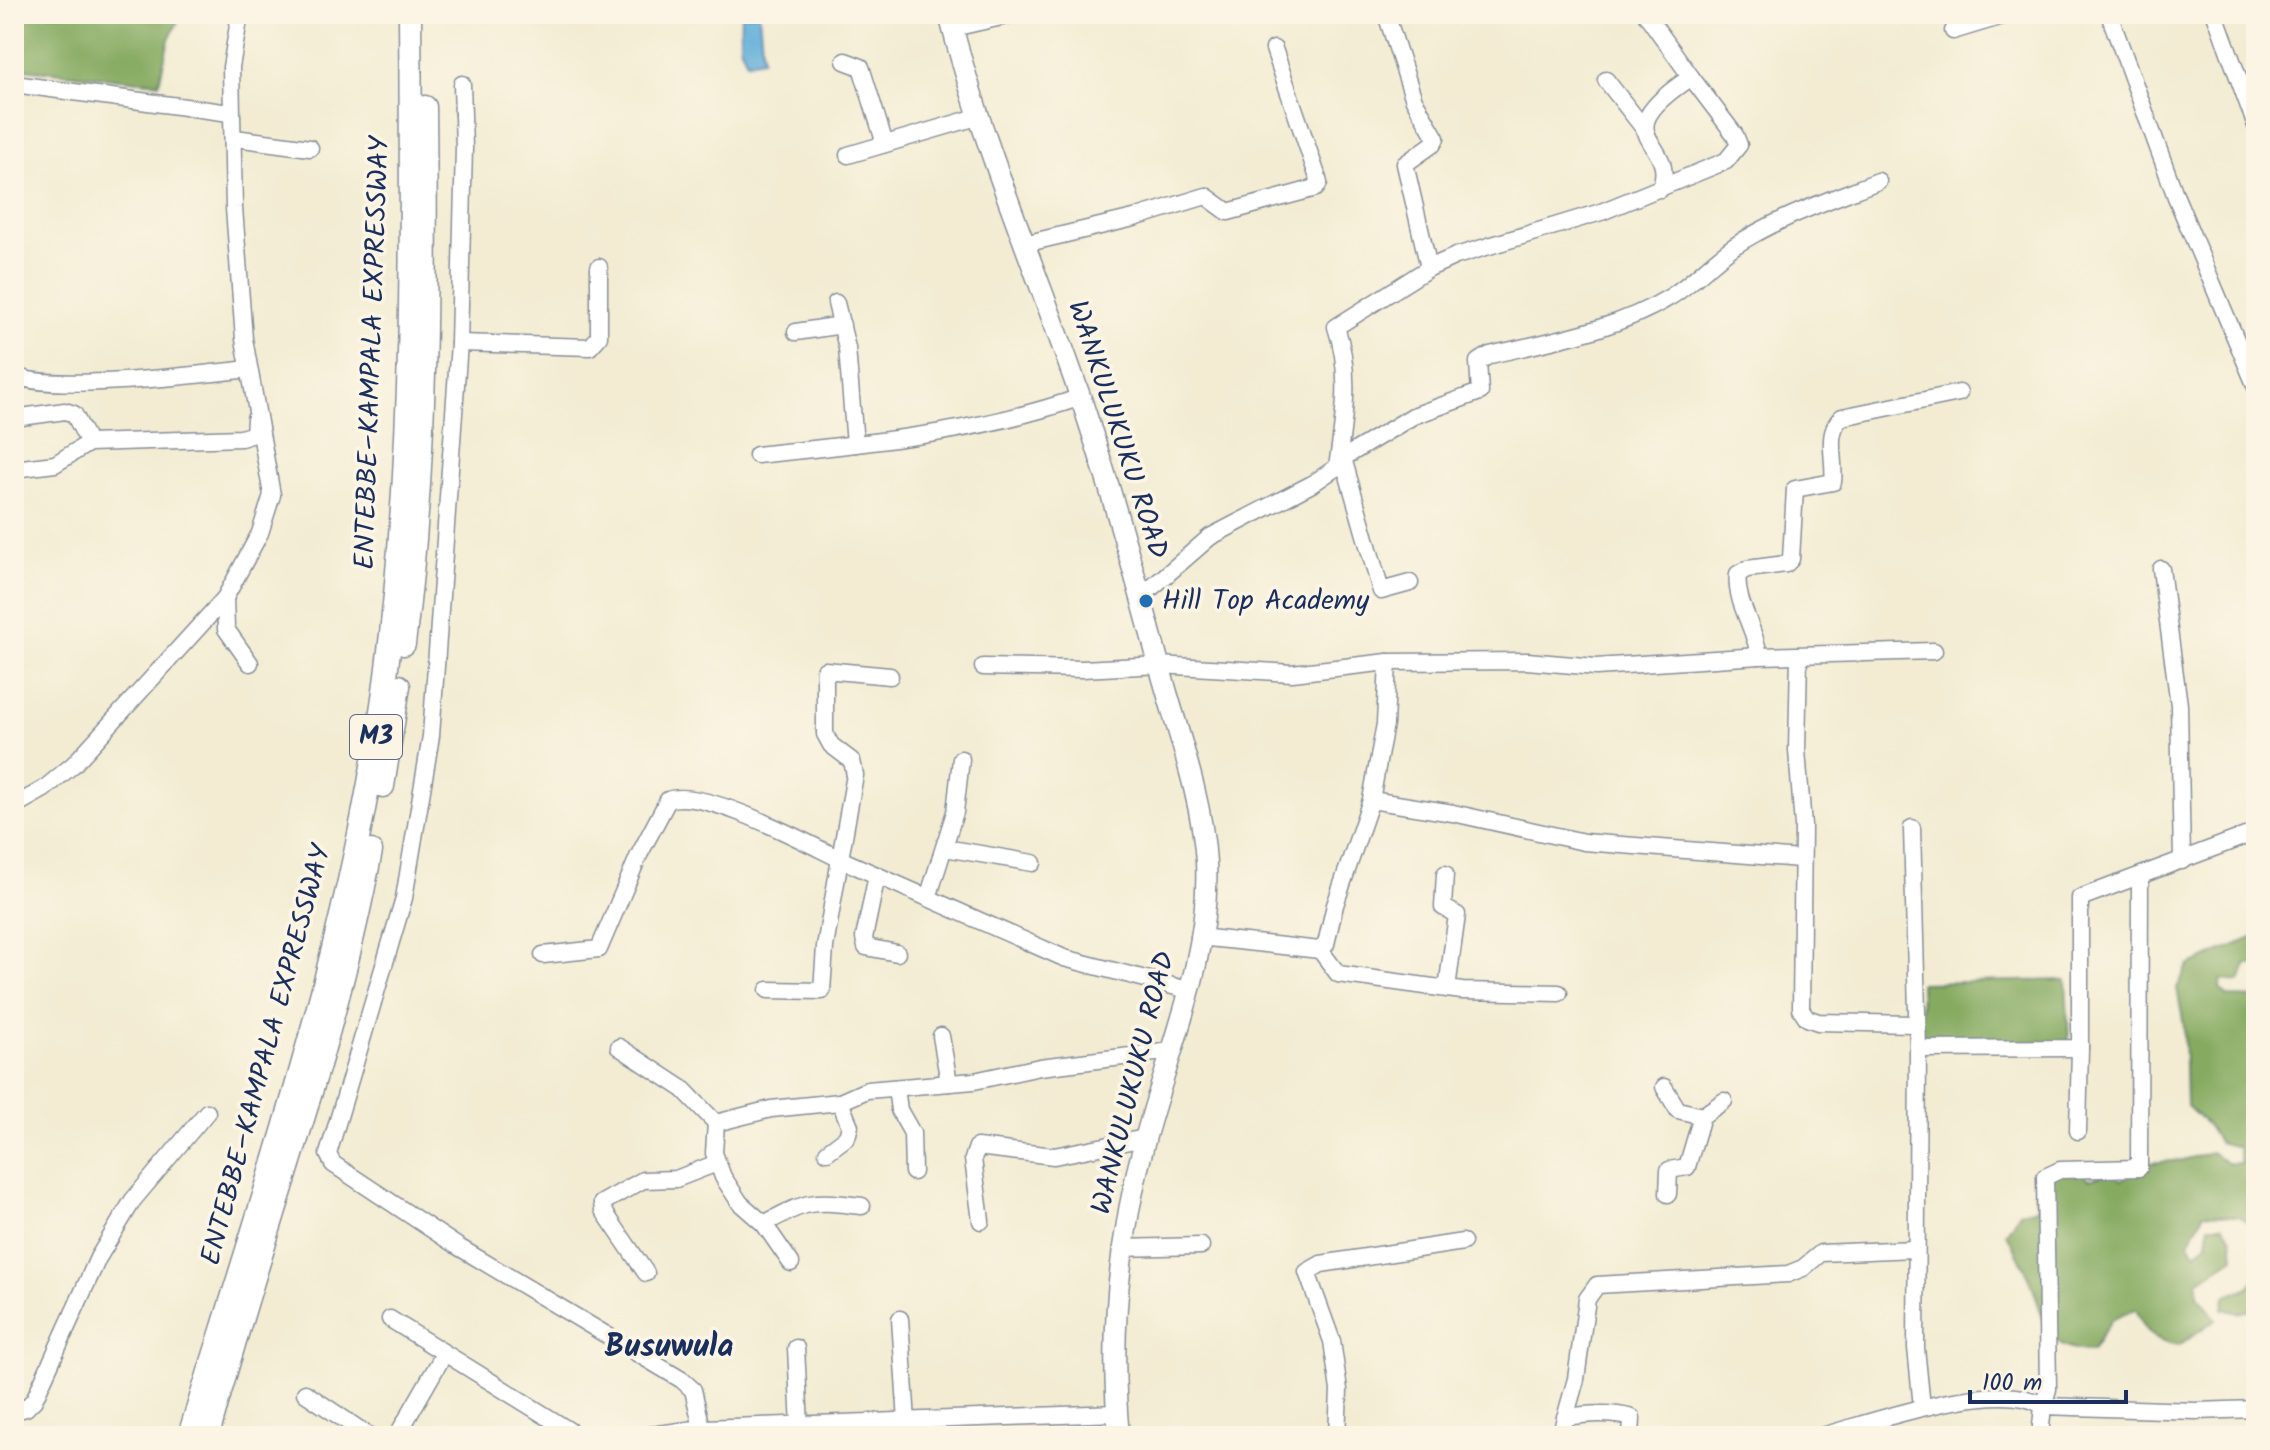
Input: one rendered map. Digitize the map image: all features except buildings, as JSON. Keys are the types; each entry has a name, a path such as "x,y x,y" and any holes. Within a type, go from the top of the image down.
{"highway":[{"name":"ENTEBBE–KAMPALA EXPRESSWAY","path":"189,1436 318,1005 352,870 383,694 397,579 407,418 410,14"},
{"name":"ENTEBBE–KAMPALA EXPRESSWAY","path":"208,1436 343,977 393,731 416,557 422,438 425,14"}],"main road":[{"name":"WANKULUKUKU ROAD","path":"951,21 977,117 1081,397 1142,596 1202,827 1205,897 1199,937 1172,1051 1145,1138 1121,1248 1113,1361 1119,1436"}],"street":[{"path":"14,806 44,789 74,764 225,598 260,533 272,495 249,369 234,208 235,138 230,113 231,67 240,14"},
{"path":"951,21 1015,14"},
{"path":"1386,14 1414,100 1436,138 1433,144 1405,164 1429,268"},
{"path":"1410,583 1381,591 1340,463 1346,403 1345,353 1336,327 1429,268 1456,256 1572,222 1726,161 1739,145 1646,14"},
{"path":"1953,31 2009,14"},
{"path":"2109,14 2176,197 2256,387"},
{"path":"2215,14 2256,126"},
{"path":"1024,244 1134,218 1206,196 1228,212 1316,188 1319,183 1274,49"},
{"path":"845,61 861,67 885,144"},
{"path":"1645,130 1652,106 1691,77"},
{"path":"1606,80 1645,130 1664,167 1660,189"},
{"path":"14,84 230,113"},
{"path":"462,84 464,148 459,343 431,736 404,898 328,1154 333,1164 390,1203 682,1380 693,1390 704,1432"},
{"path":"848,155 977,117"},
{"path":"235,138 310,148"},
{"path":"1142,596 1210,537 1312,484 1413,416 1480,392 1478,362 1490,355 1573,336 1646,309 1671,297 1735,246 1824,202 1878,181"},
{"path":"459,343 590,347 599,337 599,267"},
{"path":"836,303 849,362 855,444"},
{"path":"796,332 842,325"},
{"path":"14,375 23,381 66,382 249,369"},
{"path":"1759,656 1754,630 1741,598 1738,574 1747,569 1786,564 1791,559 1795,489 1833,482 1832,431 1835,423 1842,417 1959,393"},
{"path":"757,455 981,426 1026,416 1081,397"},
{"path":"14,418 65,411 74,414 89,443"},
{"path":"14,469 55,464 89,443 241,438 254,434 257,414"},
{"path":"2161,569 2179,705 2182,861"},
{"path":"225,598 226,629 250,663"},
{"path":"983,667 1082,669 1160,665 1292,673 1388,662 1527,661 1596,667 1759,656 1934,651"},
{"path":"1799,656 1797,750 1803,826 1799,995 1807,1018 1818,1022 1914,1024"},
{"path":"1320,950 1326,944 1371,800 1385,724 1388,662"},
{"path":"768,990 822,991 825,947 855,775 852,761 831,745 825,734 825,670 890,676"},
{"path":"928,898 945,848 961,759"},
{"path":"543,955 599,949 639,855 668,800 677,797 708,803 768,824 1064,958 1188,990"},
{"path":"1371,800 1453,813 1584,842 1800,859"},
{"path":"1912,828 1914,1024 1918,1049 1916,1348 1922,1407"},
{"path":"2078,1131 2080,898 2256,832"},
{"path":"945,848 1033,863"},
{"path":"1445,874 1443,907 1457,915 1447,988"},
{"path":"877,875 864,938 866,947 897,953"},
{"path":"2040,1436 2048,1389 2045,1177 2060,1170 2139,1168 2140,878"},
{"path":"1199,937 1320,950 1338,974 1447,988 1559,993"},
{"path":"941,1036 949,1083"},
{"path":"619,1047 683,1089 716,1123"},
{"path":"1918,1049 2080,1048"},
{"path":"716,1123 771,1109 840,1102 867,1090 949,1083 1119,1055 1172,1051"},
{"path":"1664,1087 1678,1110 1702,1116"},
{"path":"896,1088 899,1110 912,1133 913,1172"},
{"path":"1668,1194 1669,1170 1687,1167 1702,1116 1724,1101"},
{"path":"827,1152 847,1137 850,1126 840,1102"},
{"path":"14,1411 26,1408 34,1400 98,1258 133,1200 207,1112"},
{"path":"716,1123 713,1132 717,1163 740,1203 764,1224 791,1263"},
{"path":"981,1221 973,1159 977,1147 1054,1156 1145,1138"},
{"path":"646,1273 603,1210 602,1203 643,1180 676,1179 717,1163"},
{"path":"764,1224 801,1204 821,1201 862,1206"},
{"path":"1337,1436 1339,1390 1332,1341 1307,1272 1321,1264 1463,1242"},
{"path":"1121,1248 1201,1246"},
{"path":"1560,1436 1576,1379 1587,1299 1597,1285 1788,1274 1803,1268 1821,1253 1915,1249"},
{"path":"390,1319 578,1436"},
{"path":"900,1319 908,1429"},
{"path":"796,1348 800,1426"},
{"path":"397,1436 444,1354"},
{"path":"305,1393 369,1436"},
{"path":"1822,1436 1922,1407 2001,1397 2028,1397 2043,1406 2196,1411 2256,1409"},
{"path":"643,1436 800,1426 908,1429 1117,1413"},
{"path":"1565,1417 1592,1414 1626,1416 1632,1418 1631,1436"}],"green space":[{"path":"14,14 182,14 169,39 159,83 14,68"},
{"path":"2256,936 2256,964 2246,965 2240,982 2221,980 2220,989 2228,997 2256,998 2256,1228 2241,1217 2204,1213 2189,1242 2195,1253 2207,1244 2209,1225 2222,1225 2232,1238 2234,1257 2198,1281 2198,1295 2216,1319 2179,1345 2162,1341 2151,1334 2136,1309 2111,1320 2092,1351 2063,1345 2048,1330 2028,1277 2006,1233 2020,1212 2038,1208 2035,1196 2037,1173 2057,1163 2080,1167 2089,1179 2111,1172 2122,1180 2137,1164 2183,1160 2211,1152 2228,1163 2241,1164 2238,1147 2218,1142 2208,1126 2186,1105 2184,1026 2177,988 2188,966"},
{"path":"2066,980 2069,1044 1922,1044 1920,983"},
{"path":"2256,1278 2256,1309 2238,1313 2223,1309 2225,1297 2249,1287"}],"water":[{"path":"741,14 759,14 763,59 747,62 740,46"}],"place":[{"name":"Hill Top Academy","path":"1146,601"}],"district":[{"name":"Busuwula","path":"669,1347"}]}
